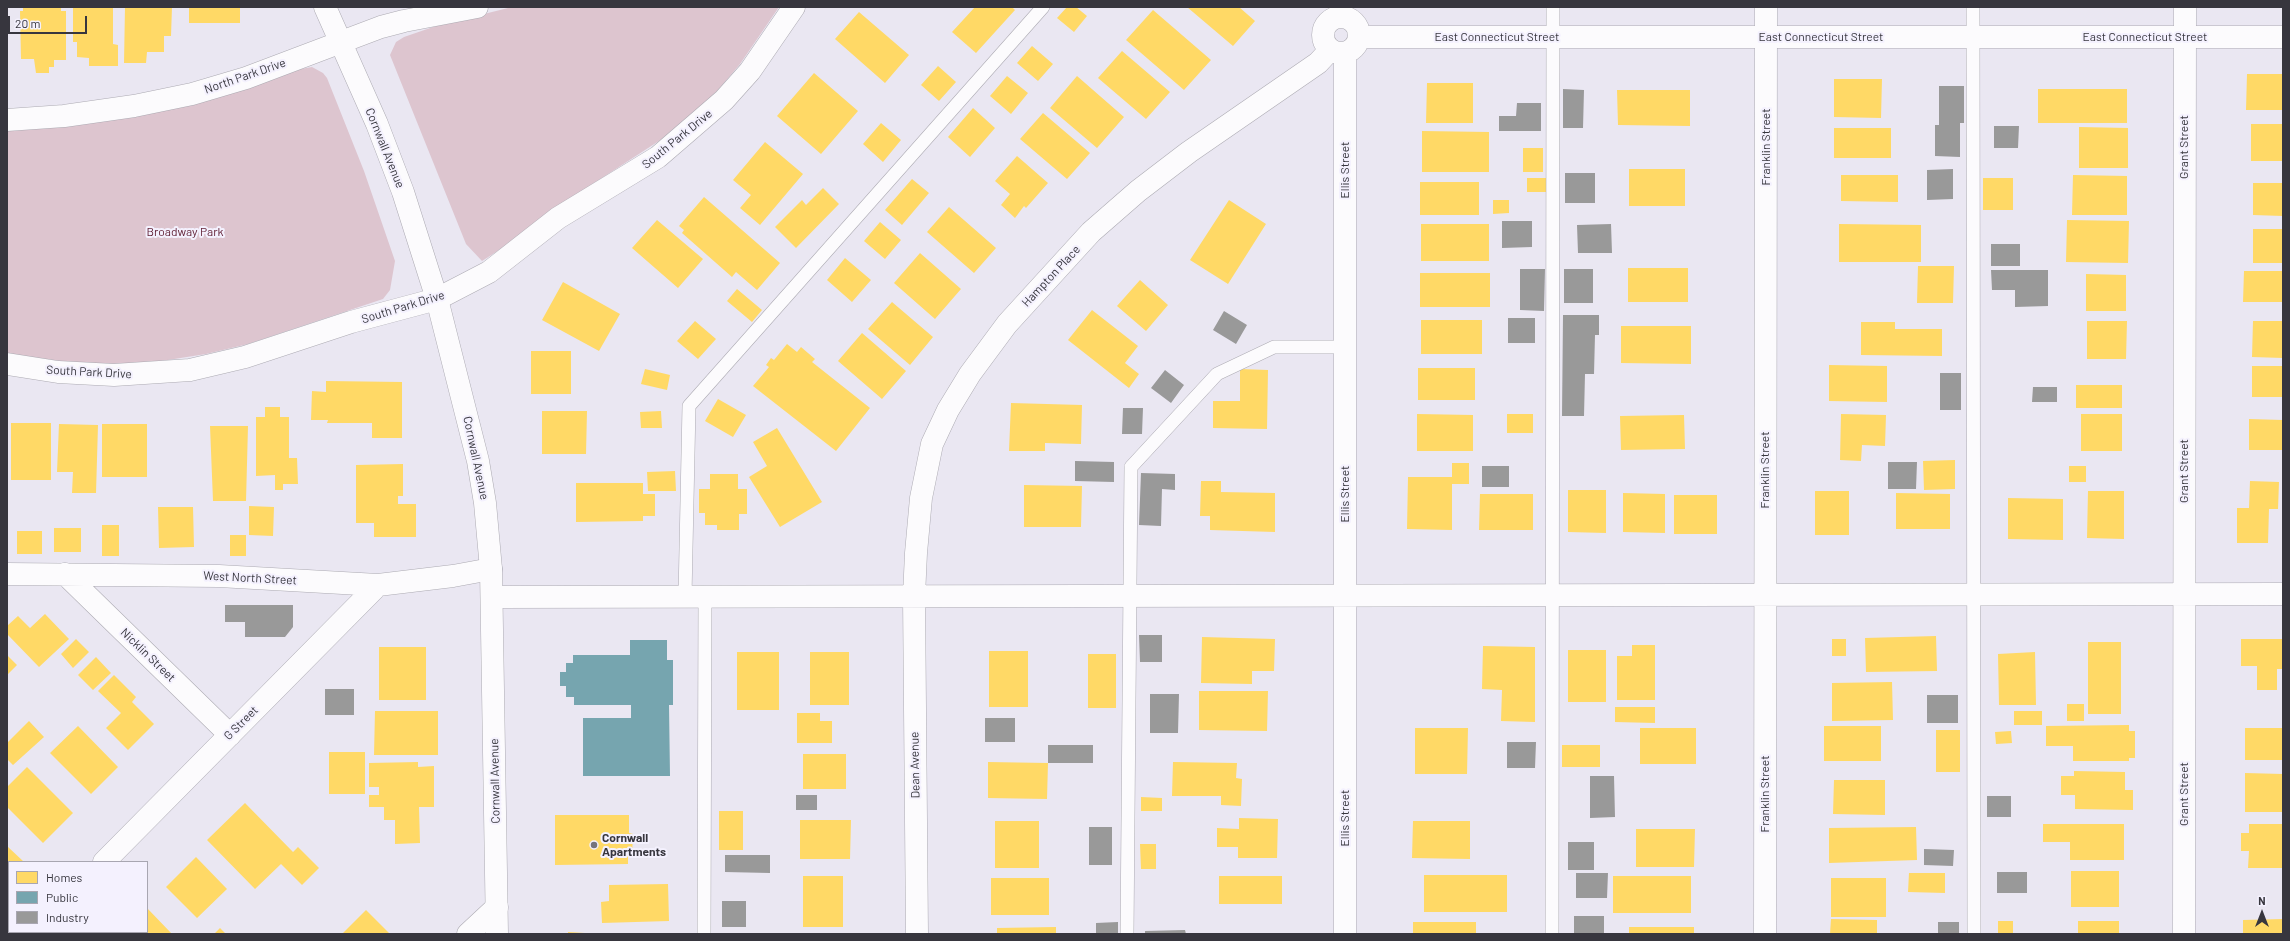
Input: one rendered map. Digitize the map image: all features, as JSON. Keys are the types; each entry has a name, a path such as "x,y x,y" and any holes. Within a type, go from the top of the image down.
{"street":[{"name":"Cornwall Avenue","path":"325,7 403,192 437,299 478,461 485,503 492,569 497,934"},
{"name":"North Park Drive","path":"7,120 64,116 139,105 192,94 246,78 341,42 404,21 477,7"},
{"name":"South Park Drive","path":"7,364 58,372 114,375 190,370 245,357 351,322 437,299 489,272 558,218 658,157 724,100 750,71 794,7"},
{"name":"Franklin Street","path":"1765,934 1766,7"},
{"name":"Grant Street","path":"2184,7 2184,934"},
{"path":"1345,12 1357,26 1359,37 1354,49 1337,52 1324,42 1324,30 1331,20 1345,12"},
{"name":"East Connecticut Street","path":"1359,37 2283,38"},
{"name":"Ellis Street","path":"1337,52 1345,347 1344,934"},
{"name":"Hampton Place","path":"914,596 921,498 932,444 948,410 970,374 1007,324 1091,232 1138,191 1189,152 1337,52"},
{"name":"West North Street","path":"7,574 219,576 378,585 453,576 492,569"},
{"name":"Nicklin Street","path":"65,574 230,735"},
{"name":"G Street","path":"105,861 378,585"},
{"path":"492,597 2283,594"},
{"name":"Dean Avenue","path":"914,596 917,934"},
{"path":"468,934 497,907"}],"lane":[{"path":"704,934 689,406 1043,7"},
{"path":"1552,934 1553,7"},
{"path":"1973,7 1974,934"},
{"path":"1127,934 1131,467 1217,374 1274,348 1345,347"}],"green space":[{"path":"512,7 779,7 740,64 713,96 662,139 551,211 507,245 482,261 466,244 390,55 396,42 404,37 436,26"},
{"name":"Broadway Park","path":"312,67 323,73 327,78 364,171 395,261 390,290 383,299 248,344 206,354 155,362 112,364 68,362 7,354 7,131 146,114 200,103 295,70"}],"building: Homes":[{"path":"23,7 61,7 61,11 66,11 66,60 54,60 54,67 49,67 49,73 36,73 34,59 21,59 20,11 23,11"},
{"path":"113,7 113,44 118,45 118,66 89,66 89,58 77,57 77,42 73,42 73,8"},
{"path":"125,7 172,7 171,36 164,36 164,52 147,52 146,63 124,63"},
{"path":"189,7 240,7 240,23 189,23"},
{"path":"975,7 1012,7 1015,10 976,53 952,32"},
{"path":"1067,7 1076,7 1087,16 1074,32 1057,18"},
{"path":"1187,7 1239,7 1255,21 1233,46"},
{"path":"1153,10 1211,60 1184,90 1126,40"},
{"path":"859,12 909,55 885,83 835,39"},
{"path":"1032,46 1053,64 1038,81 1017,63"},
{"path":"1122,51 1170,92 1146,119 1098,78"},
{"path":"938,66 956,82 939,101 921,85"},
{"path":"814,73 858,111 821,154 777,116"},
{"path":"2247,74 2283,74 2283,110 2246,110"},
{"path":"1007,76 1028,93 1011,114 990,96"},
{"path":"1077,76 1124,117 1097,148 1050,108"},
{"path":"1834,79 1882,79 1881,118 1834,117"},
{"path":"1427,83 1473,83 1473,123 1426,123"},
{"path":"2038,89 2127,89 2127,123 2038,123"},
{"path":"1617,90 1690,90 1690,126 1618,125"},
{"path":"973,108 995,128 970,157 948,137"},
{"path":"1043,113 1090,153 1067,179 1020,139"},
{"path":"881,123 901,140 883,162 863,144"},
{"path":"2251,124 2283,124 2283,161 2251,161"},
{"path":"2079,127 2128,128 2128,168 2079,168"},
{"path":"1834,128 1891,128 1891,158 1834,158"},
{"path":"1422,131 1489,132 1489,172 1422,172"},
{"path":"765,142 803,174 760,225 740,208 751,195 733,180"},
{"path":"1523,148 1543,148 1543,172 1523,172"},
{"path":"1017,156 1048,183 1026,208 1024,206 1015,218 1001,205 1010,194 995,181"},
{"path":"1629,169 1685,169 1685,206 1629,206"},
{"path":"1841,175 1898,175 1898,202 1841,201"},
{"path":"2073,175 2127,176 2127,215 2072,215"},
{"path":"1527,178 1546,178 1546,192 1527,192"},
{"path":"1983,178 2013,178 2013,210 1983,210"},
{"path":"912,179 929,193 902,225 885,210"},
{"path":"1420,182 1479,182 1479,215 1420,215"},
{"path":"2253,183 2283,183 2283,216 2253,215"},
{"path":"823,188 839,204 796,248 775,227 802,200 806,205"},
{"path":"704,197 780,263 757,290 736,272 732,277 682,233 684,230 679,226"},
{"path":"1229,200 1266,224 1228,284 1190,260"},
{"path":"1493,200 1509,200 1509,213 1493,214"},
{"path":"949,207 996,248 974,273 927,232"},
{"path":"657,220 703,259 678,288 632,248"},
{"path":"2067,220 2129,221 2128,263 2066,262"},
{"path":"880,222 901,240 885,259 864,241"},
{"path":"1421,224 1489,224 1489,261 1421,261"},
{"path":"1839,224 1921,225 1921,262 1839,262"},
{"path":"2253,229 2283,229 2283,263 2253,263"},
{"path":"920,253 961,289 935,319 894,283"},
{"path":"845,258 871,280 852,302 827,280"},
{"path":"1918,266 1954,266 1953,303 1917,303"},
{"path":"1628,268 1688,268 1688,302 1628,302"},
{"path":"2244,271 2283,271 2283,302 2243,302"},
{"path":"1420,273 1490,273 1490,307 1420,307"},
{"path":"2086,274 2126,275 2126,311 2086,311"},
{"path":"1140,280 1168,305 1146,331 1117,306"},
{"path":"563,282 620,314 599,351 542,320"},
{"path":"737,289 762,310 752,322 727,301"},
{"path":"892,302 933,337 910,365 868,329"},
{"path":"1092,310 1138,346 1125,363 1139,374 1129,388 1068,340"},
{"path":"1421,320 1482,320 1482,354 1421,354"},
{"path":"695,321 716,339 698,359 677,341"},
{"path":"2087,321 2127,321 2126,359 2087,359"},
{"path":"2253,321 2283,321 2283,358 2252,357"},
{"path":"1861,322 1895,322 1895,329 1942,329 1942,356 1861,355"},
{"path":"1621,326 1691,326 1691,364 1621,363"},
{"path":"862,333 906,371 882,399 838,361"},
{"path":"787,344 797,352 801,347 815,359 812,362 870,408 836,451 753,386 769,367 766,365 771,358 774,360"},
{"path":"531,351 571,351 571,394 531,394"},
{"path":"1829,365 1887,366 1887,402 1829,401"},
{"path":"2252,366 2283,366 2283,397 2252,397"},
{"path":"1418,368 1475,368 1475,400 1418,400"},
{"path":"645,369 670,375 667,390 641,384"},
{"path":"1240,369 1268,370 1267,429 1213,428 1213,401 1240,401"},
{"path":"326,381 402,382 402,438 372,438 372,423 327,423 328,420 311,420 312,391 326,392"},
{"path":"2076,385 2122,385 2122,408 2076,408"},
{"path":"718,399 746,415 733,437 705,421"},
{"path":"1011,403 1082,405 1081,444 1045,443 1045,451 1009,451"},
{"path":"265,407 280,407 280,417 289,417 289,458 297,458 298,484 283,484 283,490 275,490 275,475 256,476 256,417 265,417"},
{"path":"542,411 587,411 586,454 542,454"},
{"path":"661,411 662,428 641,428 640,412"},
{"path":"1417,414 1473,415 1473,451 1417,451"},
{"path":"1507,414 1533,414 1533,433 1507,433"},
{"path":"1841,414 1886,415 1885,446 1862,445 1861,461 1840,460"},
{"path":"2081,414 2122,414 2122,451 2081,451"},
{"path":"1684,415 1685,449 1621,450 1620,416"},
{"path":"2249,419 2283,420 2283,450 2249,450"},
{"path":"11,423 51,423 51,480 11,480"},
{"path":"59,424 98,425 96,493 72,493 73,472 57,472"},
{"path":"102,424 147,424 147,477 102,477"},
{"path":"210,426 248,426 246,501 213,501"},
{"path":"777,428 822,502 780,527 749,477 767,466 753,442"},
{"path":"1955,460 1955,489 1924,490 1923,461"},
{"path":"1452,463 1469,463 1469,484 1452,484 1452,530 1407,529 1408,477 1452,477"},
{"path":"403,464 403,496 398,496 398,504 416,504 416,537 374,537 374,523 356,523 356,465"},
{"path":"2069,466 2086,466 2086,482 2069,482"},
{"path":"675,471 676,491 648,491 647,472"},
{"path":"710,474 738,474 738,489 747,489 747,514 739,514 739,530 717,530 717,525 705,525 705,513 699,513 699,489 710,489"},
{"path":"1201,481 1221,481 1221,492 1275,493 1275,532 1210,530 1210,516 1200,516"},
{"path":"2250,481 2279,482 2278,509 2269,509 2268,543 2237,543 2237,508 2249,508"},
{"path":"576,483 643,483 643,494 655,494 655,516 643,516 643,521 576,522"},
{"path":"1024,485 1082,486 1081,527 1024,527"},
{"path":"1568,490 1606,490 1606,533 1568,532"},
{"path":"1815,491 1849,491 1849,535 1815,535"},
{"path":"2088,491 2124,491 2124,539 2087,538"},
{"path":"1623,493 1665,494 1665,533 1623,532"},
{"path":"1896,493 1950,494 1950,529 1896,529"},
{"path":"1480,494 1533,494 1533,530 1479,530"},
{"path":"1674,495 1717,495 1717,534 1674,534"},
{"path":"2008,498 2063,499 2063,540 2008,539"},
{"path":"249,506 274,507 273,536 249,535"},
{"path":"158,507 193,507 194,547 159,548"},
{"path":"102,525 119,525 119,556 102,556"},
{"path":"54,528 81,528 81,552 54,552"},
{"path":"17,531 42,531 42,554 17,554"},
{"path":"230,535 246,535 246,556 230,556"},
{"path":"45,614 69,639 39,667 7,634 7,626 18,616 30,628"},
{"path":"1936,636 1937,671 1866,672 1865,638"},
{"path":"1202,637 1275,639 1274,671 1252,671 1252,684 1201,683"},
{"path":"76,639 89,652 73,668 61,654"},
{"path":"1832,639 1846,639 1846,656 1832,656"},
{"path":"2241,639 2283,639 2283,669 2277,669 2277,690 2257,690 2257,666 2241,666"},
{"path":"2088,642 2121,642 2121,714 2088,714"},
{"path":"1632,645 1655,645 1655,700 1617,700 1617,656 1632,656"},
{"path":"1483,646 1535,647 1535,722 1501,721 1502,690 1482,689"},
{"path":"379,647 426,647 426,700 379,700"},
{"path":"1568,650 1606,650 1606,702 1568,702"},
{"path":"989,651 1028,651 1028,707 989,707"},
{"path":"737,652 779,652 779,710 737,710"},
{"path":"810,652 849,652 849,705 810,705"},
{"path":"2035,652 2036,705 1999,705 1998,654"},
{"path":"1088,654 1116,654 1116,708 1088,708"},
{"path":"7,655 17,665 7,675"},
{"path":"96,657 111,673 93,690 78,675"},
{"path":"114,675 136,697 132,702 154,724 128,750 106,728 121,713 98,691"},
{"path":"1892,682 1893,720 1832,721 1832,683"},
{"path":"1199,691 1268,691 1267,731 1199,730"},
{"path":"2067,704 2084,704 2084,721 2067,721"},
{"path":"1615,707 1655,707 1655,723 1615,722"},
{"path":"375,711 438,711 438,755 374,755"},
{"path":"2014,711 2042,711 2042,725 2014,725"},
{"path":"797,713 820,713 820,721 832,721 832,743 797,743"},
{"path":"29,721 44,737 13,765 7,759 7,743"},
{"path":"2129,725 2129,731 2135,731 2135,758 2129,758 2129,761 2073,761 2073,746 2046,746 2046,726"},
{"path":"78,726 118,767 91,794 50,753"},
{"path":"1824,726 1881,726 1881,761 1824,761"},
{"path":"1415,728 1468,728 1467,774 1415,774"},
{"path":"1640,728 1696,728 1696,764 1640,764"},
{"path":"2245,728 2283,728 2283,760 2245,760"},
{"path":"1936,730 1960,730 1960,772 1936,772"},
{"path":"2011,731 2012,743 1996,744 1995,732"},
{"path":"1562,745 1600,745 1600,767 1562,767"},
{"path":"329,752 365,752 365,794 329,794"},
{"path":"803,754 846,754 846,789 803,789"},
{"path":"418,762 418,767 434,766 434,807 419,807 420,843 395,844 395,820 384,820 384,807 369,807 369,795 379,795 379,787 369,787 369,763"},
{"path":"988,762 1048,763 1047,799 988,798"},
{"path":"1173,762 1237,763 1236,778 1242,779 1241,806 1221,805 1221,796 1172,796"},
{"path":"27,767 73,813 43,843 7,807 7,787"},
{"path":"2074,771 2125,772 2125,790 2133,790 2133,810 2075,809 2075,795 2061,795 2061,776 2074,776"},
{"path":"2245,773 2283,774 2283,812 2245,812"},
{"path":"1834,780 1885,780 1885,815 1833,814"},
{"path":"1141,797 1162,798 1162,811 1141,811"},
{"path":"245,803 293,852 298,847 319,868 302,885 281,864 255,889 207,840"},
{"path":"719,811 743,811 743,850 719,850"},
{"name":"Cornwall Apartments","path":"555,815 629,815 629,833 633,834 632,856 628,856 628,864 555,865"},
{"path":"1239,818 1278,819 1277,858 1238,858 1238,847 1217,847 1217,828 1239,829"},
{"path":"800,820 851,820 850,859 800,859"},
{"path":"995,821 1039,821 1039,868 995,868"},
{"path":"1413,821 1470,821 1470,859 1412,858"},
{"path":"2043,824 2124,824 2124,860 2070,860 2070,842 2043,842"},
{"path":"2249,824 2283,824 2283,868 2248,868 2249,851 2241,851 2241,833 2249,833"},
{"path":"1916,827 1917,860 1829,863 1829,828"},
{"path":"1636,829 1695,829 1694,867 1636,867"},
{"path":"1140,844 1156,844 1156,869 1141,869"},
{"path":"7,846 23,861 8,861 7,880"},
{"path":"196,857 227,889 197,918 166,887"},
{"path":"2071,871 2119,871 2119,907 2071,907"},
{"path":"1909,873 1945,873 1945,893 1908,892"},
{"path":"1424,875 1507,875 1507,912 1424,912"},
{"path":"803,876 843,876 843,927 803,927"},
{"path":"1219,876 1282,876 1282,904 1219,904"},
{"path":"1613,876 1691,876 1691,913 1613,913"},
{"path":"991,878 1049,878 1049,915 991,915"},
{"path":"1831,878 1886,878 1886,917 1831,917"},
{"path":"668,884 669,921 602,923 601,902 609,901 609,885"},
{"path":"148,909 172,934 120,934 148,933"},
{"path":"366,910 390,934 342,934"},
{"path":"1831,919 1877,920 1877,934 1830,934"},
{"path":"2283,919 2283,934 2243,934 2243,920"},
{"path":"1998,921 2013,921 2013,934 1998,934"},
{"path":"2078,921 2119,921 2119,934 2078,934"},
{"path":"1413,922 1476,922 1476,934 1413,934"},
{"path":"1056,927 1056,934 997,934 997,928"},
{"path":"1629,927 1694,927 1694,934 1629,934"},
{"path":"220,928 226,934 214,934"},
{"path":"568,932 585,933 585,934 568,934"}],"building: Public":[{"path":"630,640 667,640 667,660 673,660 673,705 669,705 670,776 583,776 583,718 631,718 631,705 574,705 574,697 566,697 566,686 560,686 560,672 566,672 566,663 573,663 573,655 630,655"}],"building: Industry":[{"path":"1939,86 1964,86 1964,123 1960,123 1960,157 1935,156 1935,125 1939,125"},
{"path":"1563,89 1584,90 1583,128 1563,128"},
{"path":"1517,103 1541,103 1541,131 1499,131 1499,116 1516,116"},
{"path":"1994,126 2019,126 2018,148 1994,148"},
{"path":"1953,169 1953,199 1927,200 1927,170"},
{"path":"1565,173 1595,173 1595,203 1565,203"},
{"path":"1502,221 1532,221 1532,247 1502,248"},
{"path":"1611,224 1612,253 1578,253 1577,225"},
{"path":"1991,244 2020,244 2020,266 1991,266"},
{"path":"1520,269 1545,269 1544,311 1520,310"},
{"path":"1564,269 1593,269 1593,303 1564,303"},
{"path":"1991,270 2048,270 2048,306 2015,307 2015,290 1992,290"},
{"path":"1224,311 1247,325 1236,344 1213,330"},
{"path":"1563,315 1599,315 1599,335 1595,335 1594,374 1585,374 1584,416 1562,416"},
{"path":"1508,318 1535,318 1535,343 1508,343"},
{"path":"1165,370 1184,385 1171,403 1151,388"},
{"path":"1940,373 1961,373 1961,410 1940,410"},
{"path":"2033,387 2057,387 2057,402 2032,402"},
{"path":"1123,408 1143,408 1142,434 1122,434"},
{"path":"1075,461 1114,462 1114,482 1075,481"},
{"path":"1888,462 1917,462 1916,489 1888,489"},
{"path":"1482,466 1509,466 1509,487 1482,487"},
{"path":"1141,473 1175,474 1175,490 1162,489 1161,526 1139,525"},
{"path":"225,605 293,605 293,627 285,637 245,637 245,622 225,622"},
{"path":"1139,635 1162,635 1162,662 1140,662"},
{"path":"325,689 354,689 354,715 325,715"},
{"path":"1150,694 1179,694 1178,733 1150,733"},
{"path":"1927,695 1958,695 1958,723 1927,723"},
{"path":"985,718 1015,718 1015,742 985,742"},
{"path":"1507,742 1536,742 1535,768 1507,768"},
{"path":"1048,745 1093,745 1093,763 1048,763"},
{"path":"1590,776 1614,776 1615,817 1590,818"},
{"path":"796,795 817,795 817,810 796,810"},
{"path":"1987,796 2011,796 2011,817 1987,817"},
{"path":"1089,827 1112,827 1112,865 1089,865"},
{"path":"1568,842 1594,842 1594,870 1568,870"},
{"path":"1924,849 1954,850 1953,866 1924,865"},
{"path":"725,855 770,855 770,873 725,872"},
{"path":"1997,872 2027,872 2027,893 1997,893"},
{"path":"1576,873 1608,873 1607,898 1576,898"},
{"path":"722,901 746,901 746,927 722,927"},
{"path":"1574,916 1604,916 1604,934 1574,934"},
{"path":"1118,922 1118,934 1096,934 1096,923"},
{"path":"1938,922 1959,922 1959,934 1938,934"},
{"path":"1185,930 1186,934 1145,934 1145,931"}],"place":[{"name":"Cornwall Apartments","path":"594,845"}]}
